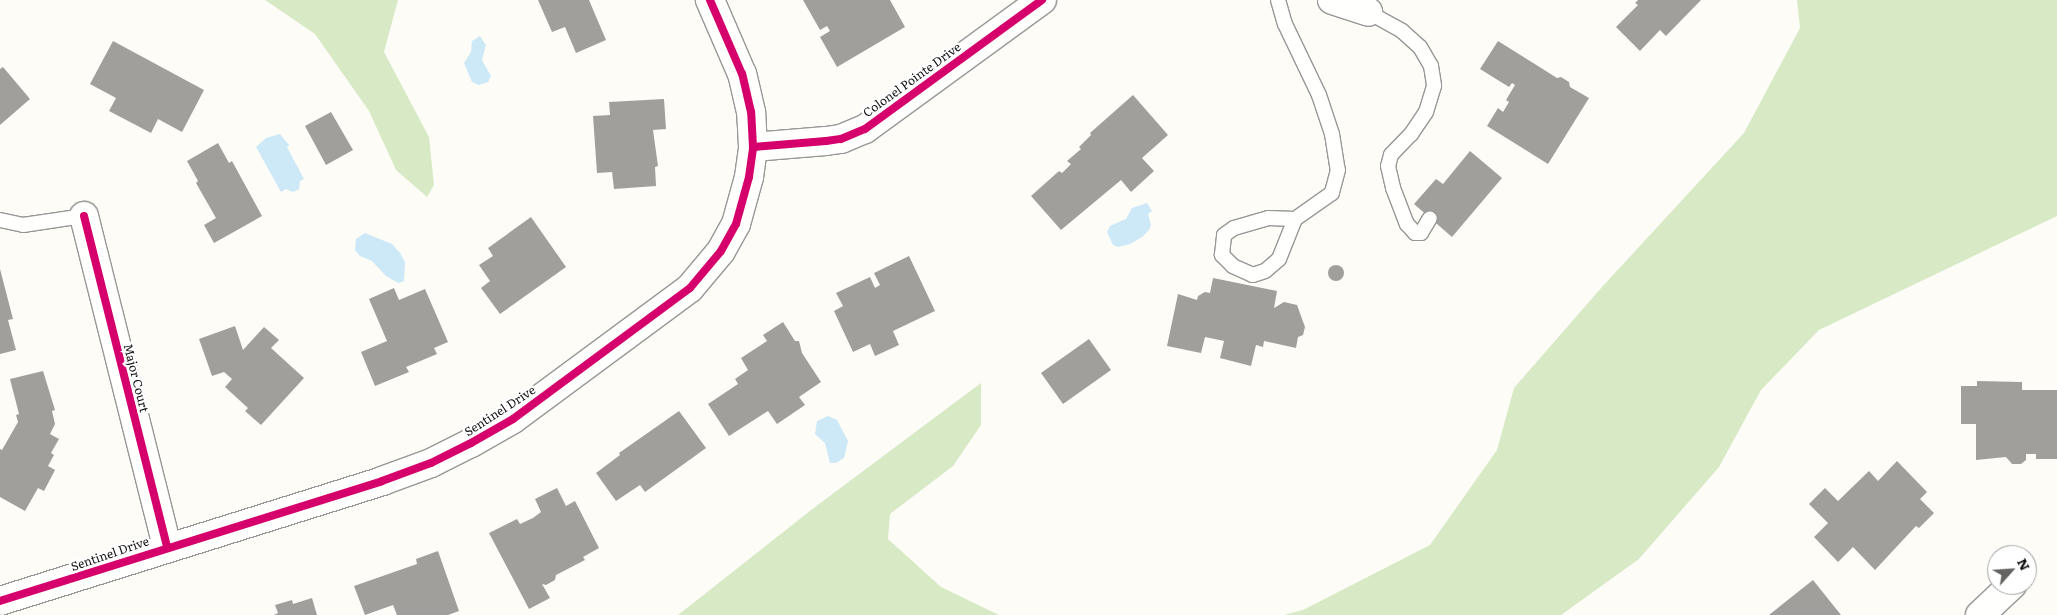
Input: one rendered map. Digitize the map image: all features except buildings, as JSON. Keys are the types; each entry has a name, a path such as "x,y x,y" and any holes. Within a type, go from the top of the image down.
{"street":[{"name":"Sentinel Drive","path":"0,601 166,547 382,481 431,463 471,444 513,419 690,288 720,251 736,224 749,177 753,146 751,112 742,74 710,0"},
{"name":"Colonel Pointe Drive","path":"753,146 818,143 841,139 865,129 1042,0"},
{"path":"1332,0 1368,12"},
{"name":"Major Court","path":"84,216 166,547"},
{"path":"1980,615 2001,595"}],"lane":[{"path":"1278,0 1285,24 1319,94 1332,134 1338,170 1332,194 1295,219 1279,259 1265,271 1253,275 1233,266 1222,255 1224,236 1234,228 1268,218 1295,219"},
{"path":"1368,12 1402,31 1420,47 1432,66 1434,86 1426,112 1411,134 1391,155 1388,166 1393,188 1407,224 1415,233 1421,232 1430,218"},
{"path":"0,220 23,225 84,216"}],"green space":[{"path":"265,0 398,0 384,52 429,137 434,185 427,197 396,170 369,111 315,34"},
{"path":"1797,0 2057,0 2057,216 1819,330 1761,390 1719,467 1639,559 1561,615 1284,615 1303,610 1430,545 1497,450 1514,388 1602,287 1744,133 1800,28"},
{"path":"981,383 981,425 953,466 890,514 888,539 941,587 999,615 678,615 815,507"}],"water":[{"path":"480,36 486,45 482,60 491,76 488,82 479,85 472,82 464,63 471,52 472,41"},
{"path":"280,134 289,145 287,147 304,179 300,181 299,189 293,192 286,189 281,192 256,147 266,138"},
{"path":"1147,203 1152,211 1148,214 1151,225 1149,230 1130,244 1118,247 1113,245 1107,232 1110,226 1126,219 1132,208"},
{"path":"365,233 392,244 400,253 405,262 404,281 398,283 386,276 372,261 360,256 355,250 356,239"},
{"path":"828,416 837,420 848,441 844,458 836,463 830,463 825,443 815,434 817,421"}],"cycle path":[{"path":"0,601 382,481 431,463 513,419 690,288 721,251 736,224 749,177 753,147 751,112 742,74 710,0"},
{"path":"753,147 841,139 865,129 1042,0"},
{"path":"84,216 167,547"}]}
